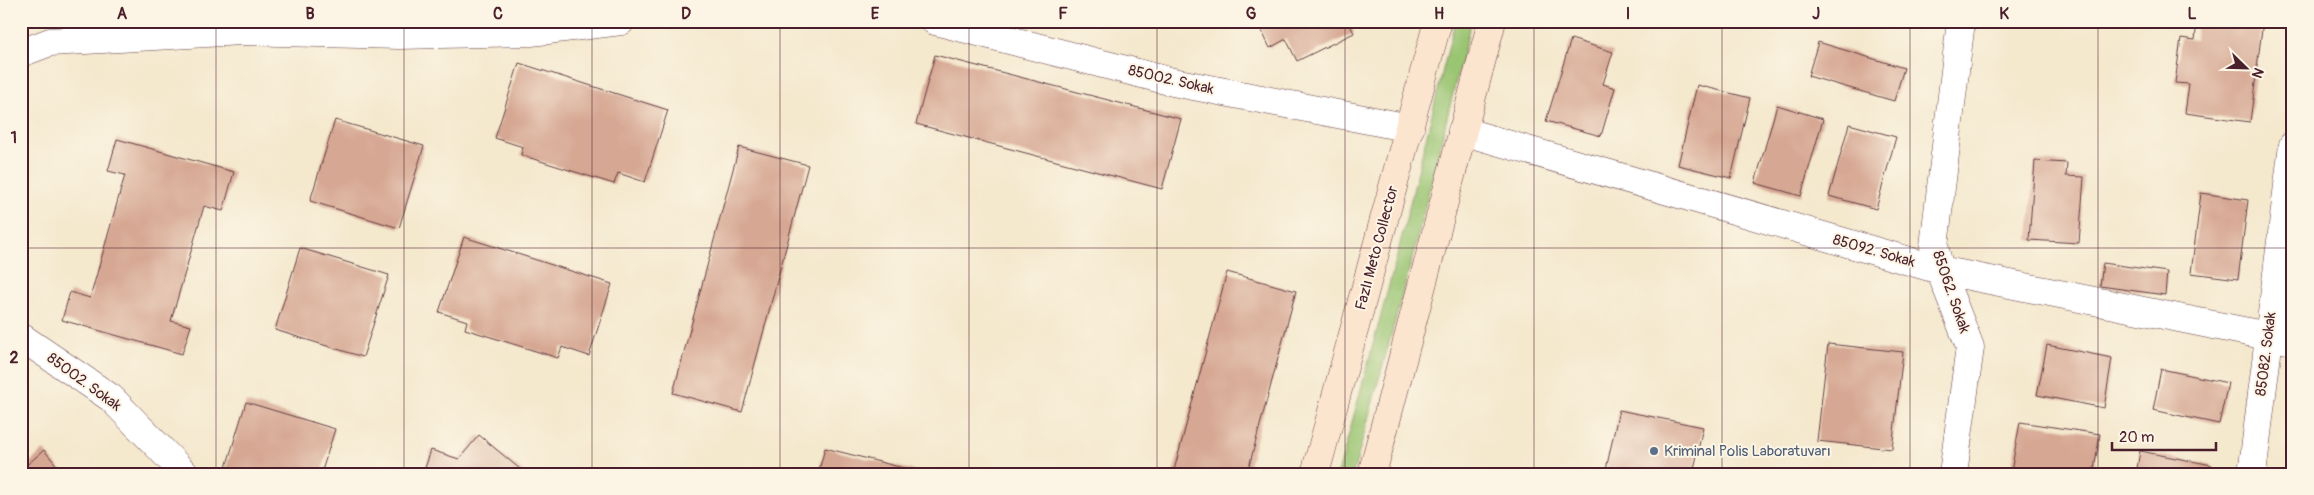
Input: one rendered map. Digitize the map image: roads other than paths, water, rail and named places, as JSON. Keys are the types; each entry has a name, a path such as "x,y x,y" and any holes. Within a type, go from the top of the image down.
{"main road":[{"name":"Fazlı Meto Collector","path":"1315,474 1438,21"},
{"path":"1372,474 1492,21"}],"street":[{"path":"21,53 50,42 232,31 400,35 512,33 621,21"},
{"name":"85002. Sokak","path":"935,21 1173,82 1410,128"},
{"name":"85062. Sokak","path":"1953,474 1970,347 1940,270 1934,246 1961,21"},
{"name":"85092. Sokak","path":"1462,131 1940,270 2280,338"},
{"name":"85082. Sokak","path":"2252,474 2280,338 2293,145"},
{"name":"85002. Sokak","path":"21,336 111,398 185,474"}],"place":[{"name":"Kriminal Polis Laboratuvarı","path":"1654,451"}]}
